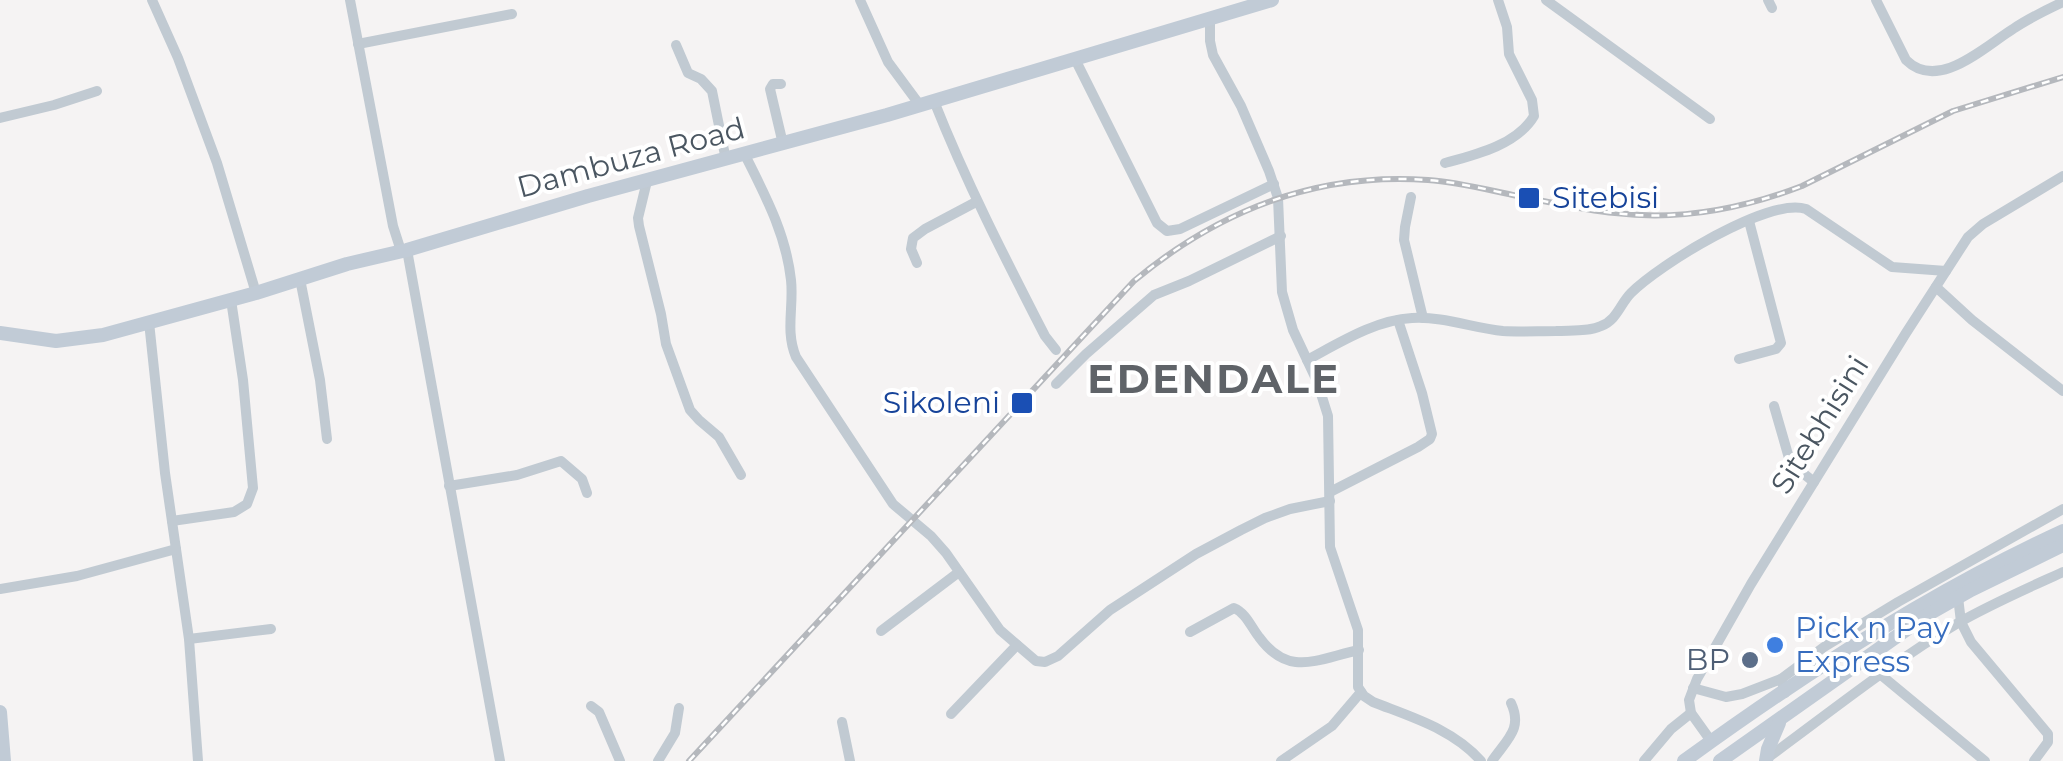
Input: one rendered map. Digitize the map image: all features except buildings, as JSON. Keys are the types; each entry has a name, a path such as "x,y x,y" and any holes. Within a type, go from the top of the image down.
{"street":[{"path":"152,0 217,164 256,293"},
{"path":"350,0 404,250 500,761"},
{"path":"860,0 888,62 927,102 1045,336 1056,350"},
{"name":"Dambuza Road","path":"0,333 64,341 103,335 745,155 1272,0"},
{"path":"1445,164 1496,146 1524,128 1534,116 1532,100 1508,54 1507,27 1498,0"},
{"path":"1546,0 1710,119"},
{"path":"1876,0 1906,60 1927,72 1950,68 2063,2"},
{"path":"358,44 512,14"},
{"path":"1210,19 1213,56 1241,106 1274,184 1280,209 1282,292 1328,416 1330,547 1358,630 1361,692 1372,702 1430,724 1481,761"},
{"path":"676,46 688,72 708,84 712,91 726,160"},
{"path":"1075,59 1162,228 1172,232 1180,229 1274,184"},
{"path":"781,84 770,89 783,144"},
{"path":"0,118 97,91"},
{"path":"745,155 766,196 786,250 792,286 790,338 796,358 887,497 931,536 1000,630 1036,660 1052,660 1110,610 1196,554 1265,518 1330,496 1430,439 1422,394 1398,320"},
{"name":"Sitebhisini","path":"1692,714 1693,688 1713,647 1968,236 2063,176"},
{"path":"647,181 639,226 670,354 693,415 719,437 741,475"},
{"path":"1411,197 1404,240 1423,318"},
{"path":"916,263 910,249 912,238 976,202"},
{"path":"1307,360 1369,328 1398,320 1423,318 1504,331 1598,328 1609,322 1629,294 1683,254 1749,220 1799,207 1892,267 1946,271"},
{"path":"1739,359 1776,349 1781,343 1749,220"},
{"path":"1056,384 1154,295 1281,236"},
{"path":"300,278 320,380 326,439"},
{"path":"1936,288 2063,392"},
{"path":"172,521 234,512 247,504 253,488 244,380 232,300"},
{"path":"148,322 189,640 198,761"},
{"path":"1774,406 1789,458 1814,482"},
{"path":"449,486 517,475 561,461 582,479 587,492"},
{"path":"1684,761 1782,686 1824,647 2063,509"},
{"path":"1693,688 1726,697 1782,686 1996,563 2063,531"},
{"path":"1644,761 1671,729 1692,714 1729,759 1913,624 1958,597 2063,546"},
{"path":"0,589 77,576 176,549"},
{"path":"881,630 958,572"},
{"path":"1766,760 1810,724 1961,622 2063,572"},
{"path":"1958,597 1961,622 1970,642 2048,734 2048,742 2034,761"},
{"path":"1190,632 1234,608 1244,614 1264,644 1286,661 1301,664 1358,650"},
{"path":"189,640 271,628"},
{"path":"951,714 1017,645"},
{"path":"1881,675 1985,761"},
{"path":"1281,761 1332,726 1361,692"},
{"path":"1492,761 1516,726 1511,703"},
{"path":"590,706 599,712 620,761"},
{"path":"658,761 675,733 678,708"},
{"path":"0,712 4,761"},
{"path":"1766,760 1782,718"},
{"path":"842,722 850,761"}],"railway":[{"path":"689,761 1134,281 1166,256 1234,216 1308,190 1387,179 1450,182 1615,213 1663,215 1710,211 1802,186 1953,111 2063,77"}],"place":[{"name":"Sitebisi","path":"1529,198"},
{"name":"Sikoleni","path":"1022,403"},
{"name":"Pick n Pay Express","path":"1775,645"},
{"name":"BP","path":"1750,660"}],"district":[{"name":"EDENDALE","path":"1214,379"}]}
